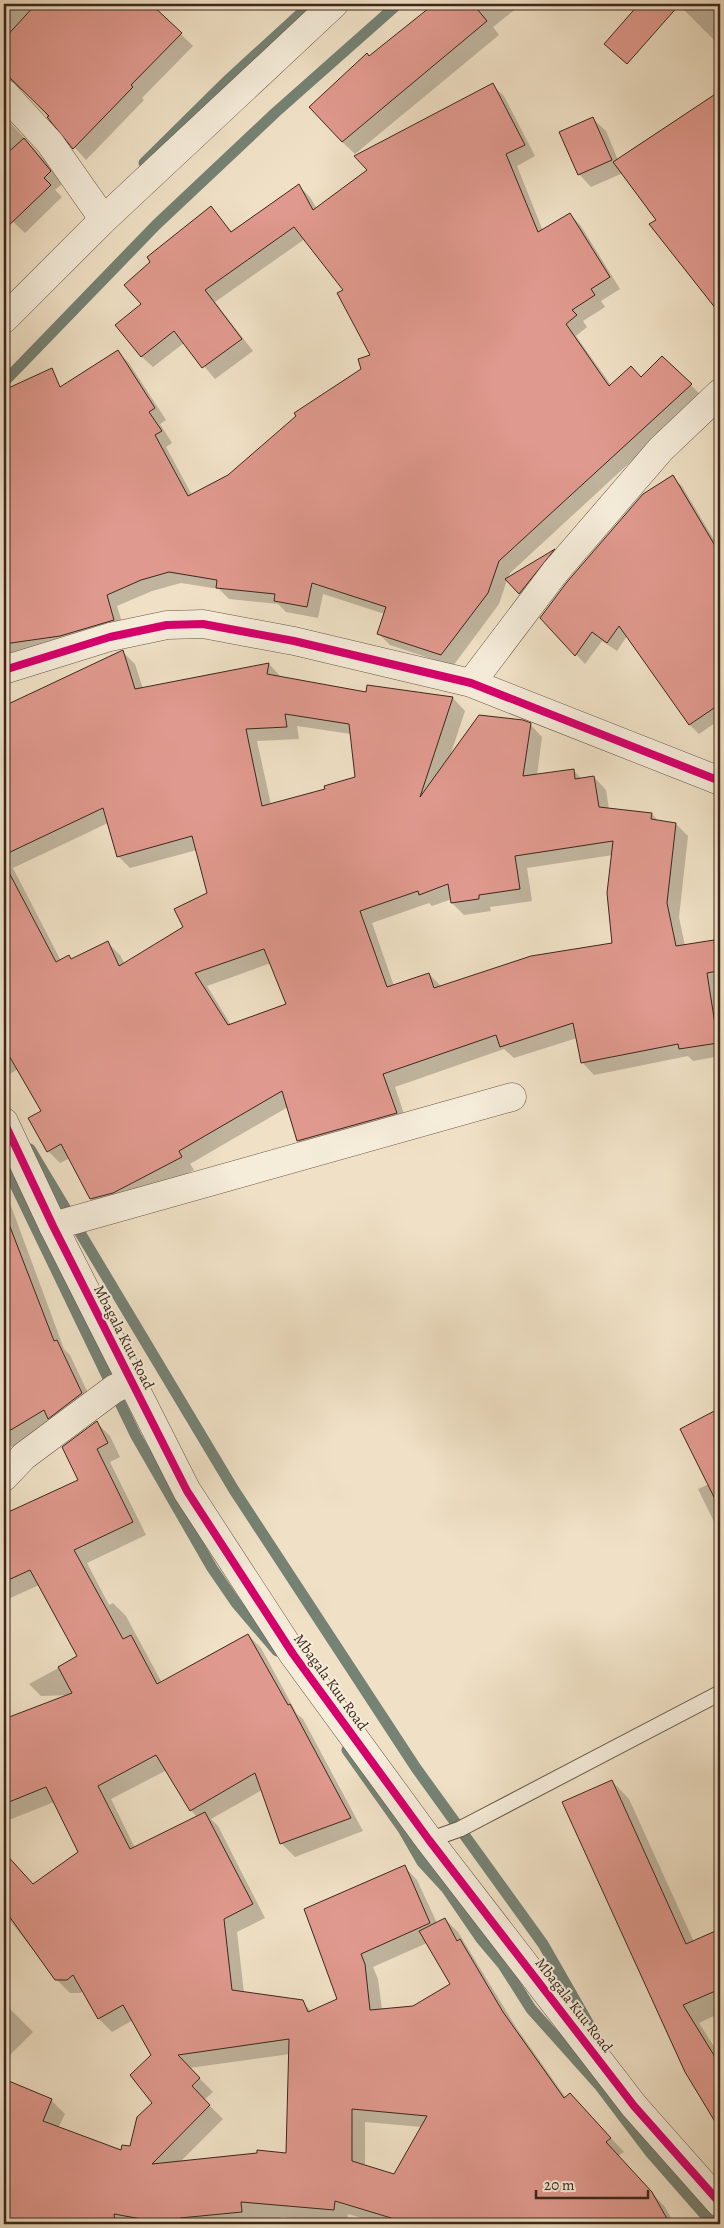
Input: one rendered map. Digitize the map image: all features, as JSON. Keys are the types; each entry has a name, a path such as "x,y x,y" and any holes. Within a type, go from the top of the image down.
{"street":[{"path":"4,319 102,221 334,4"},
{"path":"4,93 50,143 97,210 102,221"},
{"path":"471,683 555,572 654,456 720,393"},
{"path":"4,670 110,637 167,625 203,624 294,641 471,683 720,782"},
{"path":"53,1226 512,1096"},
{"name":"Mbagala Kuu Road","path":"4,1122 53,1226 187,1491 293,1654 429,1840 634,2106 720,2202"},
{"path":"4,1477 24,1456 114,1389 131,1381"}],"lane":[{"path":"429,1840 460,1829 720,1693"}],"building":[{"path":"36,4 151,4 182,33 131,85 133,87 73,149 47,117 49,116 4,72 4,39"},
{"path":"434,4 473,4 487,21 342,142 309,107 367,53 369,56"},
{"path":"639,4 680,4 627,64 604,44"},
{"path":"493,83 525,145 506,154 538,232 570,213 610,277 591,289 595,295 572,310 577,315 566,324 609,386 631,366 641,377 662,356 692,384 499,561 488,593 441,655 377,634 386,607 312,583 307,607 274,601 275,594 216,588 217,580 169,572 141,580 107,595 114,620 60,636 4,644 4,390 52,368 60,387 118,350 155,408 149,412 162,431 155,435 188,496 228,475 296,416 294,413 361,369 358,359 370,355 337,293 343,290 294,227 205,290 242,339 202,368 174,331 141,357 115,325 141,304 124,285 150,262 147,257 211,206 231,232 299,184 313,210 367,170 354,156"},
{"path":"720,91 720,314 649,224 656,220 613,162"},
{"path":"593,117 612,160 578,175 559,132"},
{"path":"24,138 51,171 44,178 51,185 4,230 4,156"},
{"path":"673,475 720,554 720,704 689,725 619,626 607,643 592,632 575,656 540,618 567,582 643,494"},
{"path":"555,549 519,594 505,579"},
{"path":"123,650 135,689 269,663 267,674 366,692 367,685 453,697 420,797 479,715 523,720 531,723 523,776 574,769 575,779 594,776 599,807 652,813 651,819 676,823 667,903 676,946 714,940 718,971 707,973 718,1043 679,1049 678,1044 581,1063 573,1023 500,1047 496,1035 383,1074 397,1113 297,1141 282,1091 179,1151 182,1157 113,1193 90,1199 61,1144 47,1152 28,1118 41,1111 4,1047 4,863 56,962 69,955 71,959 108,941 119,966 183,927 174,909 207,893 192,836 117,857 103,808 4,855 4,706","holes":["285,714 349,724 355,777 324,786 325,789 262,806 246,729 287,727","613,841 607,893 612,943 531,956 434,988 429,973 387,987 360,911 418,891 419,895 448,884 451,903 479,899 479,895 520,889 515,856","264,949 286,1004 228,1025 195,973"]},
{"path":"4,1219 7,1219 54,1341 57,1340 82,1393 48,1419 44,1410 4,1434"},
{"path":"720,1408 720,1509 680,1429"},
{"path":"97,1421 108,1443 97,1449 133,1522 74,1550 123,1639 131,1635 157,1684 248,1634 288,1705 290,1704 351,1818 280,1844 255,1773 190,1811 156,1755 98,1786 130,1849 205,1812 253,1904 224,1919 232,1990 303,2000 308,2012 337,1999 304,1909 405,1865 430,1923 361,1954 365,1964 370,2010 413,2006 450,1984 419,1931 445,1918 457,1941 460,1939 503,2012 564,2098 570,2093 611,2138 606,2142 652,2192 670,2224 411,2224 335,2201 334,2210 241,2202 242,2212 180,2218 179,2224 169,2224 114,2214 115,2224 35,2224 4,2218 4,2079 52,2099 43,2121 121,2150 122,2145 130,2146 137,2117 152,2103 130,2075 151,2055 123,2005 98,2019 73,1975 67,1980 55,1980 4,1909 4,1852 33,1884 78,1852 46,1787 4,1804 4,1719 72,1693 58,1667 77,1656 30,1570 4,1582 4,1514 78,1480 62,1447","holes":["289,2039 286,2153 257,2150 257,2153 152,2164 210,2105 192,2086 200,2078 178,2055","352,2109 427,2116 394,2174 352,2161"]},
{"path":"612,1780 686,1944 720,1929 720,1989 683,2005 720,2065 720,2130 685,2072 562,1802"}],"waterway":[{"path":"144,163 229,79 311,4"},
{"path":"4,382 156,225 276,112 398,4"},
{"path":"30,1149 234,1490 416,1768 543,1944 599,2042"},
{"path":"4,1162 136,1436 212,1568 236,1603 277,1651"},
{"path":"347,1750 403,1829 422,1862 446,1888 481,1939 503,1965 531,2009 599,2085 649,2151 713,2224"}],"cycle path":[{"path":"4,670 110,637 167,625 203,624 294,641 471,683 720,781"},
{"path":"4,1122 53,1226 187,1491 293,1654 429,1840 634,2106 720,2203"}]}
